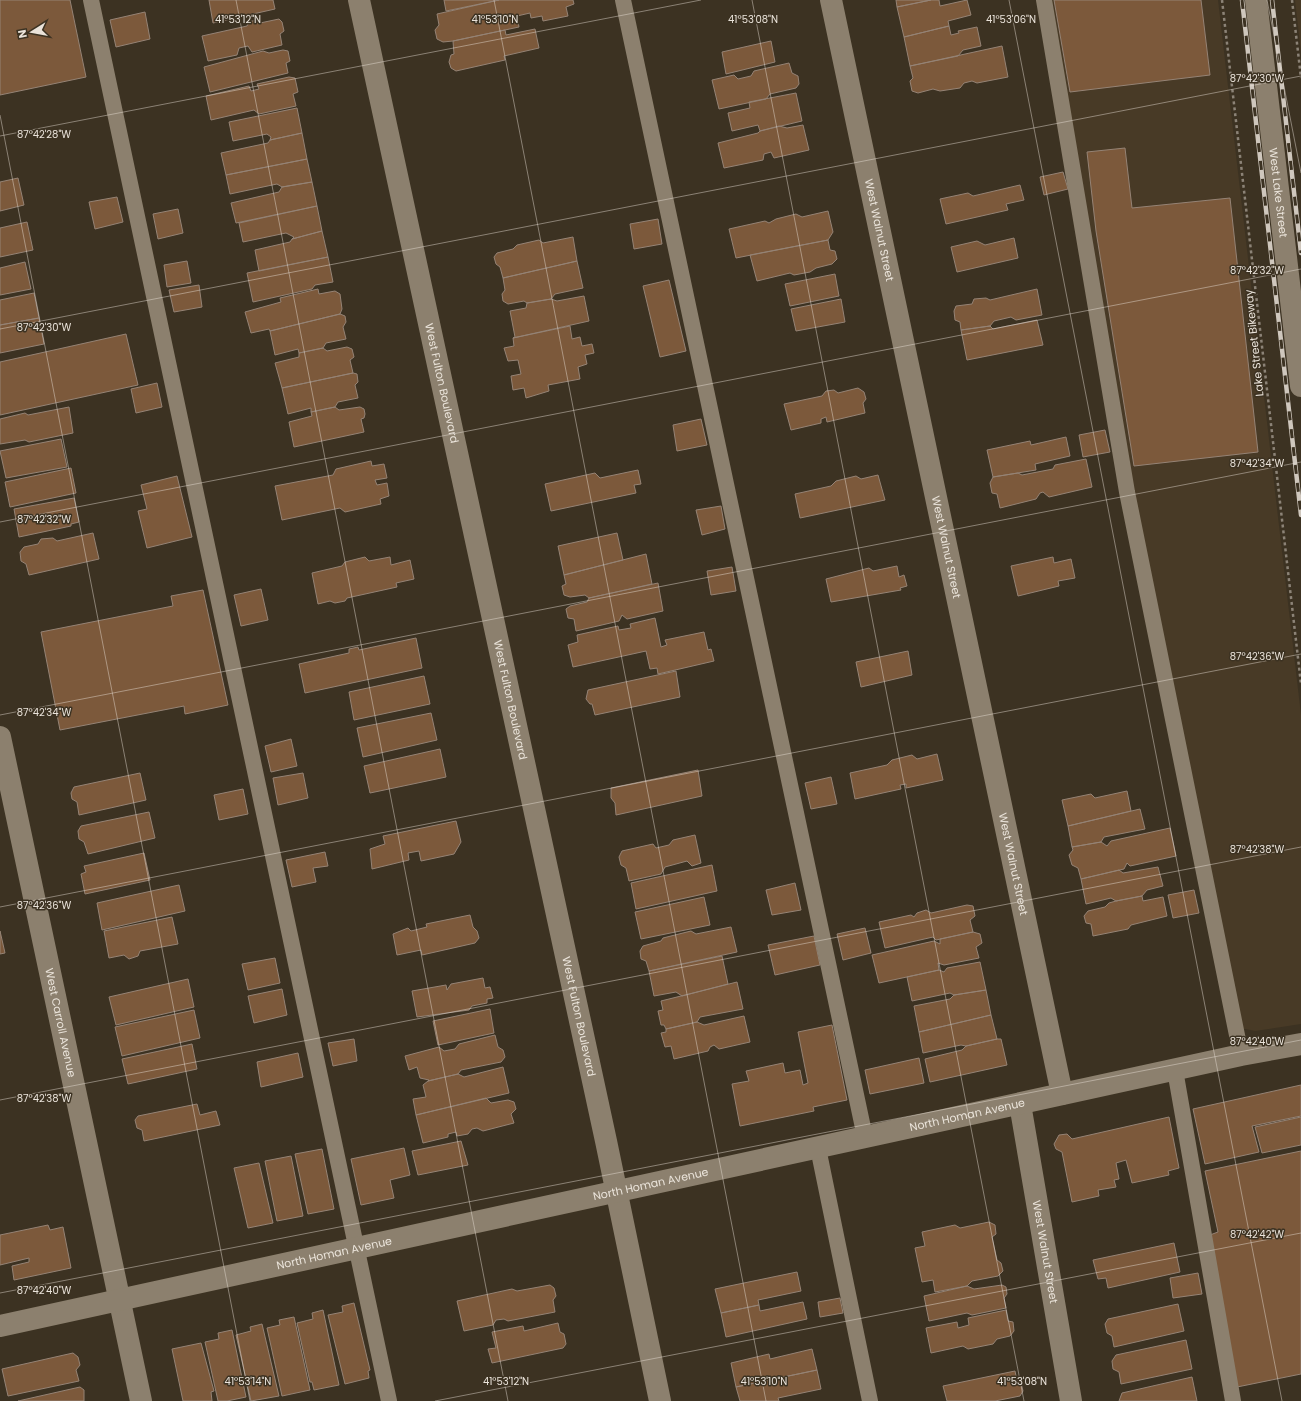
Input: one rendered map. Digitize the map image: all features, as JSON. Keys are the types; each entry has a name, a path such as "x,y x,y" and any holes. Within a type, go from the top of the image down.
{"street":[{"name":"West Fulton Boulevard","path":"359,0 617,1192 660,1401"},
{"name":"West Walnut Street","path":"831,0 1062,1094"},
{"name":"West Lake Street","path":"1256,0 1301,386"},
{"name":"West Carroll Avenue","path":"0,737 141,1401"},
{"name":"North Homan Avenue","path":"0,1326 1062,1094 1301,1044"},
{"name":"West Walnut Street","path":"1020,1104 1071,1401"}],"lane":[{"path":"91,0 389,1401"},
{"path":"622,0 865,1138"},
{"path":"1044,0 1127,492 1241,1056"},
{"path":"1175,1070 1233,1401"},
{"path":"818,1148 870,1401"}],"path":[{"name":"Lake Street Bikeway","path":"1222,0 1301,684"},
{"path":"1292,0 1301,78"}],"shaded area":[{"path":"1047,0 1218,0 1301,715 1301,1024 1255,1031 1246,1029 1235,1031 1130,483"},
{"path":"1295,0 1301,0 1301,53"}],"building":[{"path":"0,0 70,0 86,77 0,95"},
{"path":"209,0 273,0 275,9 213,23"},
{"path":"444,0 499,0 446,11"},
{"path":"499,0 573,0 574,4 566,7 568,16 543,21 542,16 531,18 530,13 517,16 519,27 453,41 443,42 437,39 435,30 439,25 437,14"},
{"path":"896,0 931,0 897,7"},
{"path":"931,0 939,0 940,6 967,0 971,15 948,21 949,26 904,37 897,7"},
{"path":"1054,0 1201,0 1210,75 1070,92"},
{"path":"145,12 150,39 116,47 110,20"},
{"path":"279,19 282,22 284,31 280,34 282,45 252,52 248,46 239,48 237,55 208,61 202,36 247,26 249,22 256,20 260,23"},
{"path":"949,26 951,35 959,33 958,31 977,27 981,46 963,50 958,56 910,66 904,37"},
{"path":"535,29 539,48 504,56 505,60 456,71 451,68 449,62 451,55 454,54 453,41 505,30 506,35"},
{"path":"771,41 775,62 726,74 722,52"},
{"path":"1002,46 1008,77 977,83 972,81 964,83 960,88 940,91 933,89 918,93 912,91 910,81 913,78 910,66"},
{"path":"283,50 288,51 290,61 286,63 288,73 210,92 204,67 263,51 269,53"},
{"path":"789,63 792,73 798,76 799,84 796,88 770,94 766,99 719,109 712,80 734,75 738,79 751,76 754,71"},
{"path":"289,77 295,78 298,92 293,94 296,106 259,114 254,110 211,120 206,96 249,86 251,91 259,89 257,84"},
{"path":"796,93 802,121 760,131 758,125 732,131 728,113 750,108 749,102"},
{"path":"297,108 302,133 270,140 271,137 267,134 233,141 229,122"},
{"path":"803,125 809,150 774,158 771,152 764,154 763,160 724,168 718,143 779,126 787,128"},
{"path":"302,133 307,159 226,175 221,153 268,143 270,140"},
{"path":"1125,148 1132,208 1230,198 1258,452 1134,466 1096,231 1087,152"},
{"path":"307,159 312,182 282,187 277,184 230,194 226,175"},
{"path":"1063,172 1068,189 1044,195 1040,177"},
{"path":"18,178 24,205 0,211 0,182"},
{"path":"312,182 317,206 236,223 231,203 279,192 282,187"},
{"path":"1020,185 1024,200 1006,204 1008,210 946,224 940,199 968,193 973,196"},
{"path":"117,197 123,222 95,229 89,202"},
{"path":"317,206 322,231 292,239 294,237 286,233 243,242 239,223"},
{"path":"178,209 183,233 158,239 153,214"},
{"path":"828,211 833,232 828,240 736,258 729,229 765,221 769,223 776,219 796,214 802,217"},
{"path":"658,219 662,244 634,249 630,224"},
{"path":"27,222 33,250 0,257 0,228"},
{"path":"322,231 328,257 259,271 255,250 290,242 292,239"},
{"path":"573,237 577,261 503,278 500,267 496,264 494,257 497,253 513,249 517,245 539,240 543,243"},
{"path":"1014,238 1018,258 957,272 951,247 977,241 985,245"},
{"path":"828,240 830,250 835,251 837,259 832,264 816,268 810,272 794,275 790,273 757,281 750,255"},
{"path":"328,257 333,282 315,285 312,289 253,302 247,273"},
{"path":"187,261 191,283 167,287 164,265"},
{"path":"577,261 583,288 555,294 551,299 527,303 524,301 508,304 503,301 502,294 505,290 503,278"},
{"path":"25,262 31,289 0,295 0,268"},
{"path":"835,274 839,296 790,306 785,284"},
{"path":"669,280 686,351 660,357 643,286"},
{"path":"199,285 202,307 174,312 169,290"},
{"path":"318,289 319,294 335,291 340,294 342,309 340,314 270,331 269,329 251,333 245,312 281,302 280,298"},
{"path":"1037,289 1042,315 1016,320 1011,317 994,321 990,326 961,330 960,322 955,320 954,311 956,306 972,304 974,299 986,298 990,300"},
{"path":"34,293 39,318 0,325 0,300"},
{"path":"584,296 589,321 513,338 515,337 510,311 526,308 527,303 551,299 557,301"},
{"path":"841,299 845,322 796,331 791,309"},
{"path":"340,314 345,316 346,322 343,327 346,339 326,343 323,348 299,353 298,349 275,355 270,331"},
{"path":"39,318 44,344 0,353 0,325"},
{"path":"1037,320 1043,345 967,360 961,330 990,326 993,329"},
{"path":"570,326 572,339 580,337 582,346 592,344 594,353 585,355 587,364 578,367 580,379 548,385 549,391 526,398 524,388 513,390 511,376 521,374 518,360 508,361 504,348 514,346 513,338"},
{"path":"126,334 138,385 0,415 0,362"},
{"path":"347,347 352,349 354,357 350,360 353,373 282,388 275,363 299,357 299,353 323,348 327,351"},
{"path":"353,373 357,374 358,382 355,385 358,398 338,402 335,407 311,412 311,408 288,414 282,388"},
{"path":"157,383 162,407 136,413 131,389"},
{"path":"858,388 864,392 866,399 863,403 865,413 827,422 826,417 821,419 821,423 791,430 784,404 822,396 826,391 834,390 838,393"},
{"path":"69,407 73,433 29,442 25,440 0,444 0,419 25,413 28,415"},
{"path":"335,407 339,410 360,407 364,409 364,418 361,419 364,432 294,447 289,422 312,416 311,412"},
{"path":"701,419 707,445 677,451 673,425"},
{"path":"1105,430 1110,452 1083,457 1079,435"},
{"path":"1066,437 1070,456 1035,464 1036,470 993,477 987,450 1030,441 1031,445"},
{"path":"61,439 67,467 6,478 0,451"},
{"path":"1086,459 1092,487 1049,497 1043,492 1040,493 1036,499 1000,508 997,494 992,493 990,483 993,477 1018,473 1022,475 1053,469 1055,465"},
{"path":"371,461 372,466 384,464 387,478 375,480 377,485 387,483 389,496 380,499 381,504 345,512 340,508 282,520 275,486 333,475 336,469"},
{"path":"71,468 76,493 10,507 5,482"},
{"path":"638,470 641,484 634,485 636,493 551,511 545,484 595,473 600,478"},
{"path":"878,475 885,500 800,518 795,494 831,486 836,481 856,476 861,479"},
{"path":"177,476 192,537 147,548 138,511 147,509 141,485"},
{"path":"74,498 79,522 71,524 71,526 19,537 14,509"},
{"path":"721,506 725,529 702,535 696,510"},
{"path":"93,533 99,559 29,575 26,564 21,561 20,552 24,547 38,544 41,539 53,538 57,541"},
{"path":"617,533 623,560 564,575 558,546"},
{"path":"646,554 652,584 589,598 585,595 570,597 564,595 562,586 566,584 564,575"},
{"path":"365,557 369,561 390,557 391,565 410,560 414,579 396,583 397,587 347,598 345,601 335,603 330,601 318,604 312,573 342,566 345,562"},
{"path":"1053,557 1054,563 1071,559 1075,578 1058,581 1059,586 1018,596 1011,566"},
{"path":"897,566 899,577 904,575 907,586 900,588 901,590 831,602 826,579 869,568 873,571"},
{"path":"732,567 736,591 711,595 707,571"},
{"path":"658,583 663,611 627,619 622,615 619,621 576,631 574,619 568,618 566,609 570,606 587,602 589,598"},
{"path":"261,589 268,620 241,626 234,595"},
{"path":"203,590 228,705 185,714 184,706 60,730 41,632 173,606 171,596"},
{"path":"655,618 661,647 667,645 665,640 704,632 708,650 711,649 714,661 658,674 657,668 650,669 646,651 573,667 568,645 578,642 577,635 618,626 619,630 631,628 630,624"},
{"path":"416,638 422,668 305,693 299,664 349,653 349,649 358,647 359,650"},
{"path":"908,651 912,675 861,687 856,662"},
{"path":"676,671 680,697 595,715 592,704 590,704 586,699 588,690"},
{"path":"424,676 430,704 354,720 349,692"},
{"path":"431,713 437,740 363,757 357,728"},
{"path":"291,739 297,766 271,772 265,746"},
{"path":"440,749 446,777 370,793 364,766"},
{"path":"937,754 943,780 906,788 906,784 900,785 901,789 855,799 850,773 887,765 892,760 912,755 917,759"},
{"path":"698,770 702,796 616,815 615,803 611,798 611,788"},
{"path":"140,773 146,800 79,815 77,802 72,799 71,793 74,787"},
{"path":"303,773 308,798 278,805 273,778"},
{"path":"831,777 837,804 811,809 805,783"},
{"path":"243,789 248,814 219,820 214,795"},
{"path":"1127,791 1131,811 1068,826 1062,800 1091,794 1095,798"},
{"path":"1140,809 1145,829 1104,837 1101,842 1072,847 1068,826"},
{"path":"149,812 155,838 88,854 84,842 79,839 78,831 81,826"},
{"path":"456,821 461,842 454,854 421,861 419,851 408,853 409,860 372,869 370,849 385,844 383,836"},
{"path":"1170,828 1176,856 1130,866 1127,863 1124,869 1081,879 1078,868 1072,865 1069,855 1073,850 1072,847 1101,842 1107,846 1111,841"},
{"path":"695,835 701,863 692,866 687,861 665,867 661,874 629,881 626,868 621,865 619,857 622,851 653,844 656,848 669,845 673,840"},
{"path":"325,852 328,866 313,868 316,882 292,887 286,860"},
{"path":"144,853 150,880 85,894 81,874 86,872 84,866"},
{"path":"712,865 717,891 636,909 631,883"},
{"path":"1158,867 1163,886 1147,890 1142,896 1116,901 1111,898 1086,904 1081,879 1119,870 1123,873"},
{"path":"795,883 801,910 772,915 766,890"},
{"path":"179,885 185,911 102,930 97,903"},
{"path":"1194,890 1199,913 1173,918 1168,895"},
{"path":"1142,896 1143,901 1163,897 1167,916 1131,925 1128,929 1093,936 1091,924 1086,923 1084,916 1088,911 1105,907 1109,903 1116,901"},
{"path":"704,897 710,925 641,939 635,912"},
{"path":"967,905 973,906 975,916 970,920 973,932 936,940 933,937 885,948 879,922 911,915 914,917 917,913 926,910 931,913"},
{"path":"470,915 473,927 477,931 479,938 475,943 422,955 421,950 397,955 393,934 408,928 411,931 427,927 426,924"},
{"path":"172,917 178,944 140,951 138,956 129,959 124,955 109,958 104,931"},
{"path":"731,927 737,952 649,971 646,961 641,959 640,951 643,946 661,941 663,938 691,931 696,934"},
{"path":"865,928 871,953 843,960 837,934"},
{"path":"0,931 5,953 0,954"},
{"path":"973,932 980,934 982,943 976,947 979,958 944,965 938,963 939,970 879,983 872,955 934,941 940,944 940,939"},
{"path":"814,936 820,965 775,975 768,945"},
{"path":"722,956 728,984 682,996 676,992 654,996 649,971"},
{"path":"275,958 280,983 248,990 242,964"},
{"path":"980,962 986,990 954,995 950,993 912,1001 907,977 939,970 944,972 947,968"},
{"path":"483,978 485,988 490,987 493,998 487,999 487,1003 472,1006 469,1010 417,1017 412,991 446,985 447,990 451,984"},
{"path":"188,979 194,1007 116,1025 109,997"},
{"path":"737,982 743,1009 700,1017 697,1022 666,1029 664,1025 661,1025 658,1011 663,1010 661,1001"},
{"path":"282,989 287,1015 254,1023 248,996"},
{"path":"986,990 991,1015 919,1032 914,1006 950,999 954,995"},
{"path":"490,1009 494,1033 438,1045 433,1021"},
{"path":"194,1010 200,1038 122,1056 115,1027"},
{"path":"991,1015 997,1039 923,1053 919,1032"},
{"path":"744,1016 750,1042 719,1049 714,1045 710,1047 708,1051 674,1059 671,1046 665,1047 661,1033 666,1032 666,1029 697,1022 704,1025"},
{"path":"832,1025 847,1100 813,1107 814,1111 740,1126 732,1084 749,1081 746,1071 783,1063 785,1073 800,1070 803,1085 808,1083 798,1032"},
{"path":"495,1035 498,1047 503,1050 505,1057 501,1062 461,1070 458,1074 428,1081 429,1080 420,1078 417,1067 409,1070 405,1056 439,1047 444,1051 455,1049 459,1044"},
{"path":"354,1039 357,1061 333,1066 328,1043"},
{"path":"1001,1039 1007,1065 930,1082 925,1059 962,1050 966,1046"},
{"path":"192,1044 197,1069 128,1084 122,1059"},
{"path":"298,1053 303,1077 261,1087 257,1062"},
{"path":"919,1058 924,1083 870,1094 865,1070"},
{"path":"503,1067 509,1093 416,1115 413,1099 426,1097 423,1085 428,1081 458,1074 464,1077"},
{"path":"1301,1085 1301,1116 1252,1126 1259,1152 1205,1164 1193,1109"},
{"path":"486,1098 491,1103 508,1100 514,1102 516,1109 511,1114 514,1123 483,1131 477,1128 472,1129 468,1134 457,1136 456,1132 448,1134 448,1137 423,1143 416,1115"},
{"path":"197,1104 200,1115 216,1111 220,1125 144,1141 142,1130 137,1128 135,1120 138,1116"},
{"path":"1169,1117 1179,1168 1168,1171 1169,1175 1132,1183 1126,1160 1116,1163 1119,1179 1114,1180 1116,1187 1098,1190 1099,1196 1072,1202 1062,1152 1056,1149 1054,1144 1059,1135 1067,1134 1072,1139"},
{"path":"1301,1117 1301,1145 1262,1153 1255,1127"},
{"path":"461,1141 468,1165 418,1175 412,1151"},
{"path":"404,1148 410,1175 390,1180 394,1198 361,1205 351,1159"},
{"path":"322,1149 334,1209 308,1214 295,1154"},
{"path":"1301,1151 1301,1374 1237,1387 1210,1235 1218,1232 1205,1171"},
{"path":"291,1156 303,1216 277,1221 265,1161"},
{"path":"259,1163 273,1223 248,1228 234,1168"},
{"path":"989,1222 995,1225 996,1234 992,1237 997,1260 1001,1263 1003,1271 998,1276 972,1281 967,1286 935,1292 933,1280 922,1282 915,1248 925,1246 922,1232 955,1225 960,1228"},
{"path":"48,1225 50,1230 63,1227 71,1268 14,1280 12,1266 29,1262 29,1258 0,1265 0,1235"},
{"path":"1174,1243 1180,1272 1108,1288 1106,1278 1098,1279 1093,1260"},
{"path":"797,1272 801,1291 758,1300 759,1305 721,1313 715,1289"},
{"path":"1198,1273 1202,1294 1173,1298 1170,1278"},
{"path":"550,1285 554,1288 556,1296 553,1300 555,1312 508,1321 504,1319 496,1320 493,1325 464,1331 457,1301 512,1289 517,1291"},
{"path":"1002,1285 1006,1287 1007,1294 1004,1298 1006,1308 972,1315 967,1313 929,1321 924,1296 967,1286 974,1289"},
{"path":"840,1298 843,1313 820,1317 818,1302"},
{"path":"803,1302 807,1319 726,1337 721,1313 759,1305 760,1311"},
{"path":"354,1303 370,1370 368,1371 369,1378 345,1384 328,1315 343,1312 342,1306"},
{"path":"1178,1304 1184,1331 1114,1347 1112,1336 1107,1333 1105,1324 1108,1319"},
{"path":"323,1310 339,1385 314,1390 312,1382 310,1382 297,1323 313,1319 312,1313"},
{"path":"1006,1310 1008,1321 1013,1322 1014,1331 1010,1336 997,1339 993,1344 968,1349 963,1346 931,1353 926,1328 957,1322 958,1328 969,1325 968,1318"},
{"path":"294,1317 310,1390 282,1396 267,1328 280,1325 279,1320"},
{"path":"558,1323 560,1332 564,1334 566,1344 563,1348 492,1363 488,1349 496,1348 492,1332 523,1326 524,1331"},
{"path":"262,1324 279,1396 251,1401 236,1335 251,1331 250,1327"},
{"path":"232,1330 246,1397 227,1401 218,1401 205,1342 219,1339 218,1333"},
{"path":"1186,1340 1192,1369 1121,1384 1119,1372 1113,1369 1112,1361 1116,1355"},
{"path":"201,1343 214,1391 211,1392 212,1401 183,1401 172,1349"},
{"path":"812,1349 817,1370 736,1387 731,1363 769,1354 770,1359"},
{"path":"73,1353 78,1357 80,1365 76,1370 79,1381 8,1396 2,1369"},
{"path":"817,1370 821,1389 778,1398 779,1401 740,1401 736,1387"},
{"path":"1015,1371 1017,1381 1021,1383 1023,1391 1020,1396 995,1401 947,1401 943,1386"},
{"path":"1192,1377 1197,1401 1119,1401 1122,1393"},
{"path":"80,1387 84,1390 84,1401 18,1401"}],"railway":[{"path":"1242,0 1301,515"},
{"path":"1272,0 1301,253"}]}
